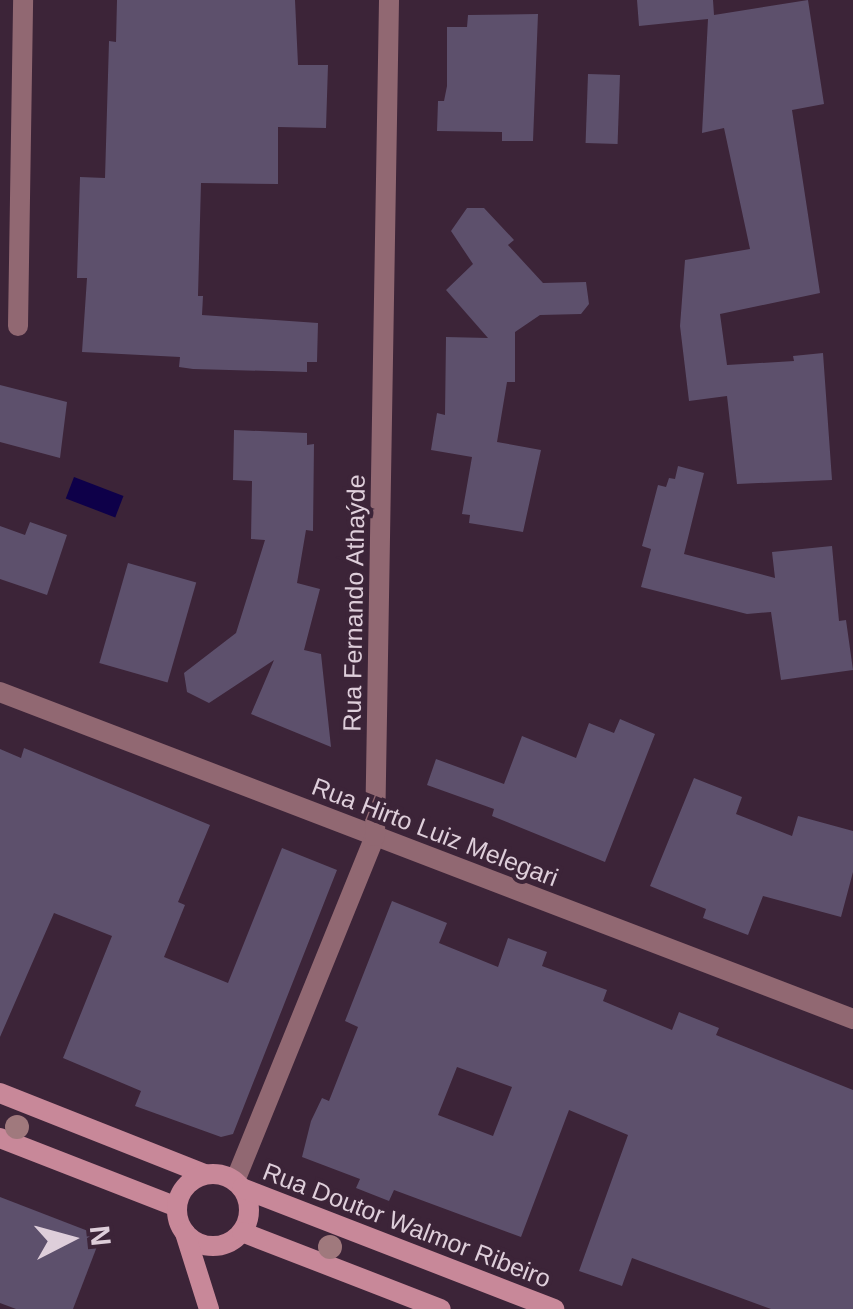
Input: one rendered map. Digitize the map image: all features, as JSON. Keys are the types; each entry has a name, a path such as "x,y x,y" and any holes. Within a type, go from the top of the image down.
{"street":[{"path":"18,326 24,0"},
{"name":"Rua Fernando Athaýde","path":"238,1184 374,836 389,0"},
{"name":"Rua Hirto Luiz Melegari","path":"0,692 853,1019"},
{"path":"0,1093 238,1184 250,1210 242,1232 225,1245 214,1246 185,1233"},
{"path":"0,1138 177,1207"},
{"path":"205,1174 186,1186 177,1207 209,1309"},
{"name":"Rua Doutor Walmor Ribeiro","path":"238,1184 554,1309"},
{"path":"242,1232 441,1309"}],"shaded area":[{"path":"74,477 123,496 115,517 66,498"}],"building":[{"path":"117,0 295,0 298,65 328,65 326,128 278,127 278,184 201,183 198,296 203,296 202,315 318,323 317,362 307,362 307,372 193,369 179,367 180,357 82,352 87,278 77,278 80,177 105,178 109,41 116,42"},
{"path":"637,0 713,0 714,15 808,0 824,104 792,110 820,293 720,314 727,365 794,361 793,356 823,353 832,480 737,484 727,396 689,401 680,326 685,260 750,249 724,128 702,133 708,19 639,26"},
{"path":"538,14 533,141 502,141 502,132 437,131 438,101 444,101 447,86 447,27 467,27 468,15"},
{"path":"588,74 620,75 618,144 586,143"},
{"path":"467,208 484,208 514,240 508,245 543,283 586,282 589,304 581,314 540,315 515,332 515,382 507,382 497,442 541,450 523,532 469,523 470,515 462,514 472,457 431,450 437,413 445,415 446,337 488,338 446,290 473,264 451,231"},
{"path":"0,385 67,402 60,458 0,442"},
{"path":"234,430 307,433 307,445 314,444 313,531 306,530 297,583 320,589 304,650 321,654 331,747 251,714 274,660 209,703 187,692 184,673 236,633 265,540 251,539 252,481 233,480"},
{"path":"678,466 704,473 684,554 775,578 772,552 832,546 839,621 846,620 853,670 781,680 771,612 747,614 641,587 651,549 642,546 658,485 666,487 669,478 675,479"},
{"path":"30,522 67,535 47,595 0,579 0,526 25,535"},
{"path":"128,563 196,583 168,683 99,663"},
{"path":"620,719 655,734 605,862 492,816 494,809 427,785 436,759 504,784 522,736 576,758 589,723 614,733"},
{"path":"24,748 210,825 178,902 185,905 164,957 228,983 282,848 337,870 233,1134 221,1137 135,1106 141,1091 63,1058 112,936 54,913 0,1037 0,749 21,758"},
{"path":"694,778 742,797 736,814 792,836 798,816 853,831 853,872 841,917 763,896 748,935 703,918 706,909 650,886"},
{"path":"392,901 447,923 439,943 498,967 508,938 547,952 542,966 607,990 603,1001 672,1030 679,1012 719,1028 716,1035 853,1090 853,1309 771,1309 632,1258 622,1286 579,1271 628,1135 569,1110 521,1237 394,1190 389,1201 356,1188 360,1179 302,1157 311,1121 322,1098 329,1101 358,1027 345,1021","holes":["457,1067 512,1087 493,1136 438,1115"]},
{"path":"0,1197 101,1236 73,1309 16,1309 0,1303"}]}
